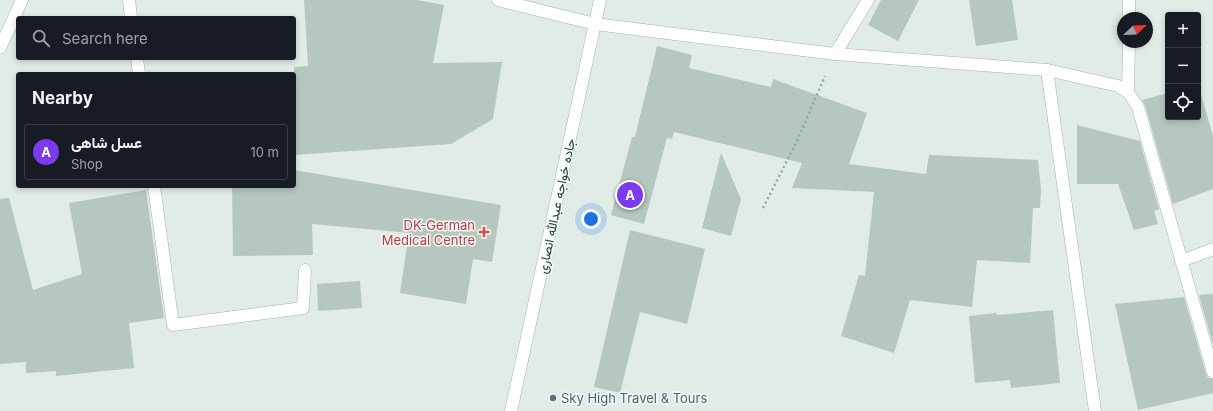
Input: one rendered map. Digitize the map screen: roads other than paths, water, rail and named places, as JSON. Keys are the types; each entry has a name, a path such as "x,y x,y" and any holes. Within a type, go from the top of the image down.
{"street":[{"path":"0,48 22,0"},
{"path":"129,0 131,16"},
{"path":"498,0 595,24 835,54 1048,70 1118,86 1128,92 1138,107 1213,372"},
{"name":"جاده خواجه عبدالله انصاری","path":"511,411 600,0"},
{"path":"835,54 868,0"},
{"path":"1129,0 1129,12"},
{"path":"1128,92 1129,48"},
{"path":"136,60 139,72"},
{"path":"1048,70 1095,411"},
{"path":"154,188 173,325 303,308 305,270"},
{"path":"1181,261 1213,249"}],"place":[{"name":"عسل شاهی","path":"630,195"},
{"name":"DK-German Medical Centre","path":"484,232"},
{"name":"Sky High Travel & Tours","path":"553,398"}]}
